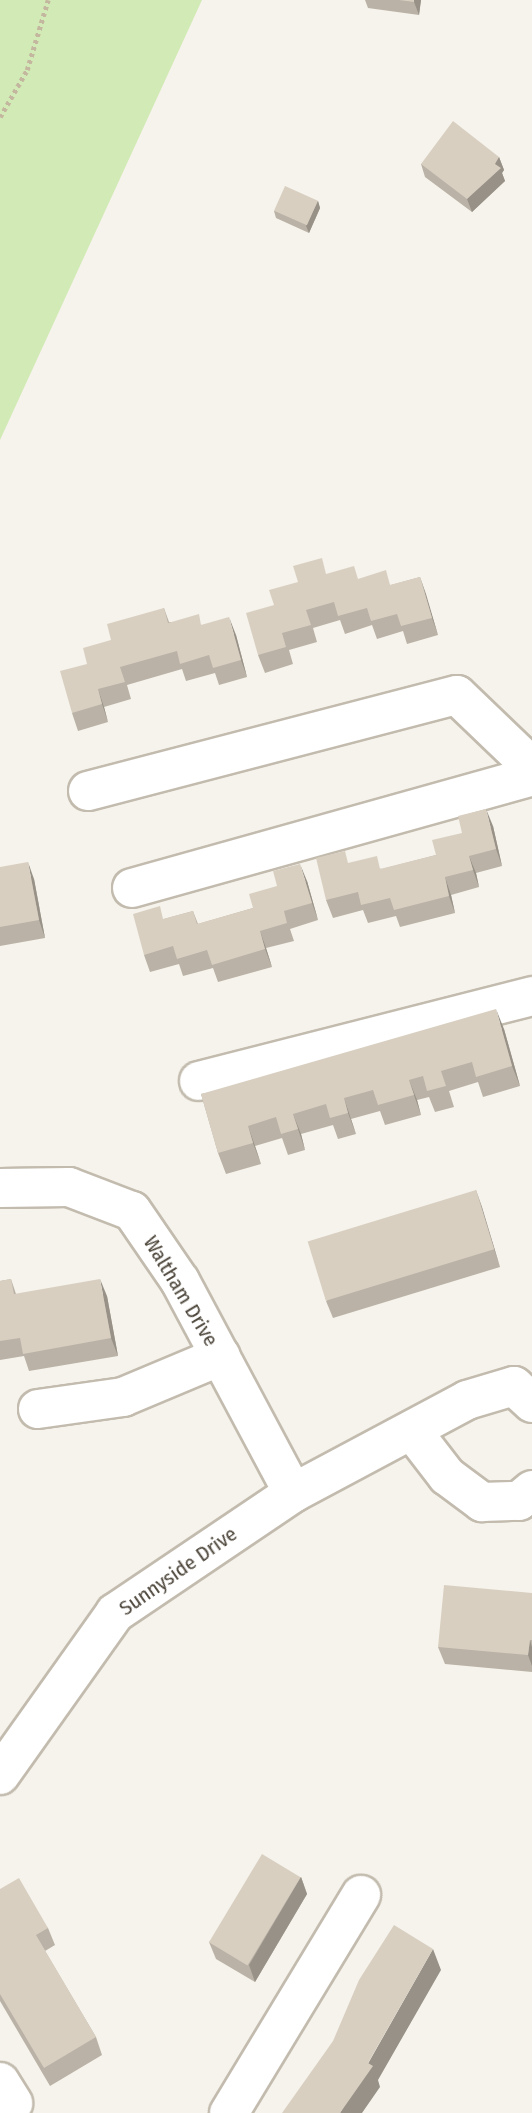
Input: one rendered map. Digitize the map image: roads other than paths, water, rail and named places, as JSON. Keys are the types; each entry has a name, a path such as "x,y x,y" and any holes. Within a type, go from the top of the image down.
{"street":[{"path":"88,791 457,695 532,767"},
{"path":"132,888 532,776"},
{"path":"199,1081 532,996"},
{"name":"Waltham Drive","path":"0,1188 69,1187 132,1211 220,1356 293,1493"},
{"path":"38,1409 123,1396 220,1356"},
{"name":"Sunnyside Drive","path":"4,1758 115,1613 293,1493 413,1432 467,1400 514,1386 532,1404"},
{"path":"413,1432 447,1476 482,1502 519,1501 532,1490"},
{"path":"229,2113 361,1895"}]}
